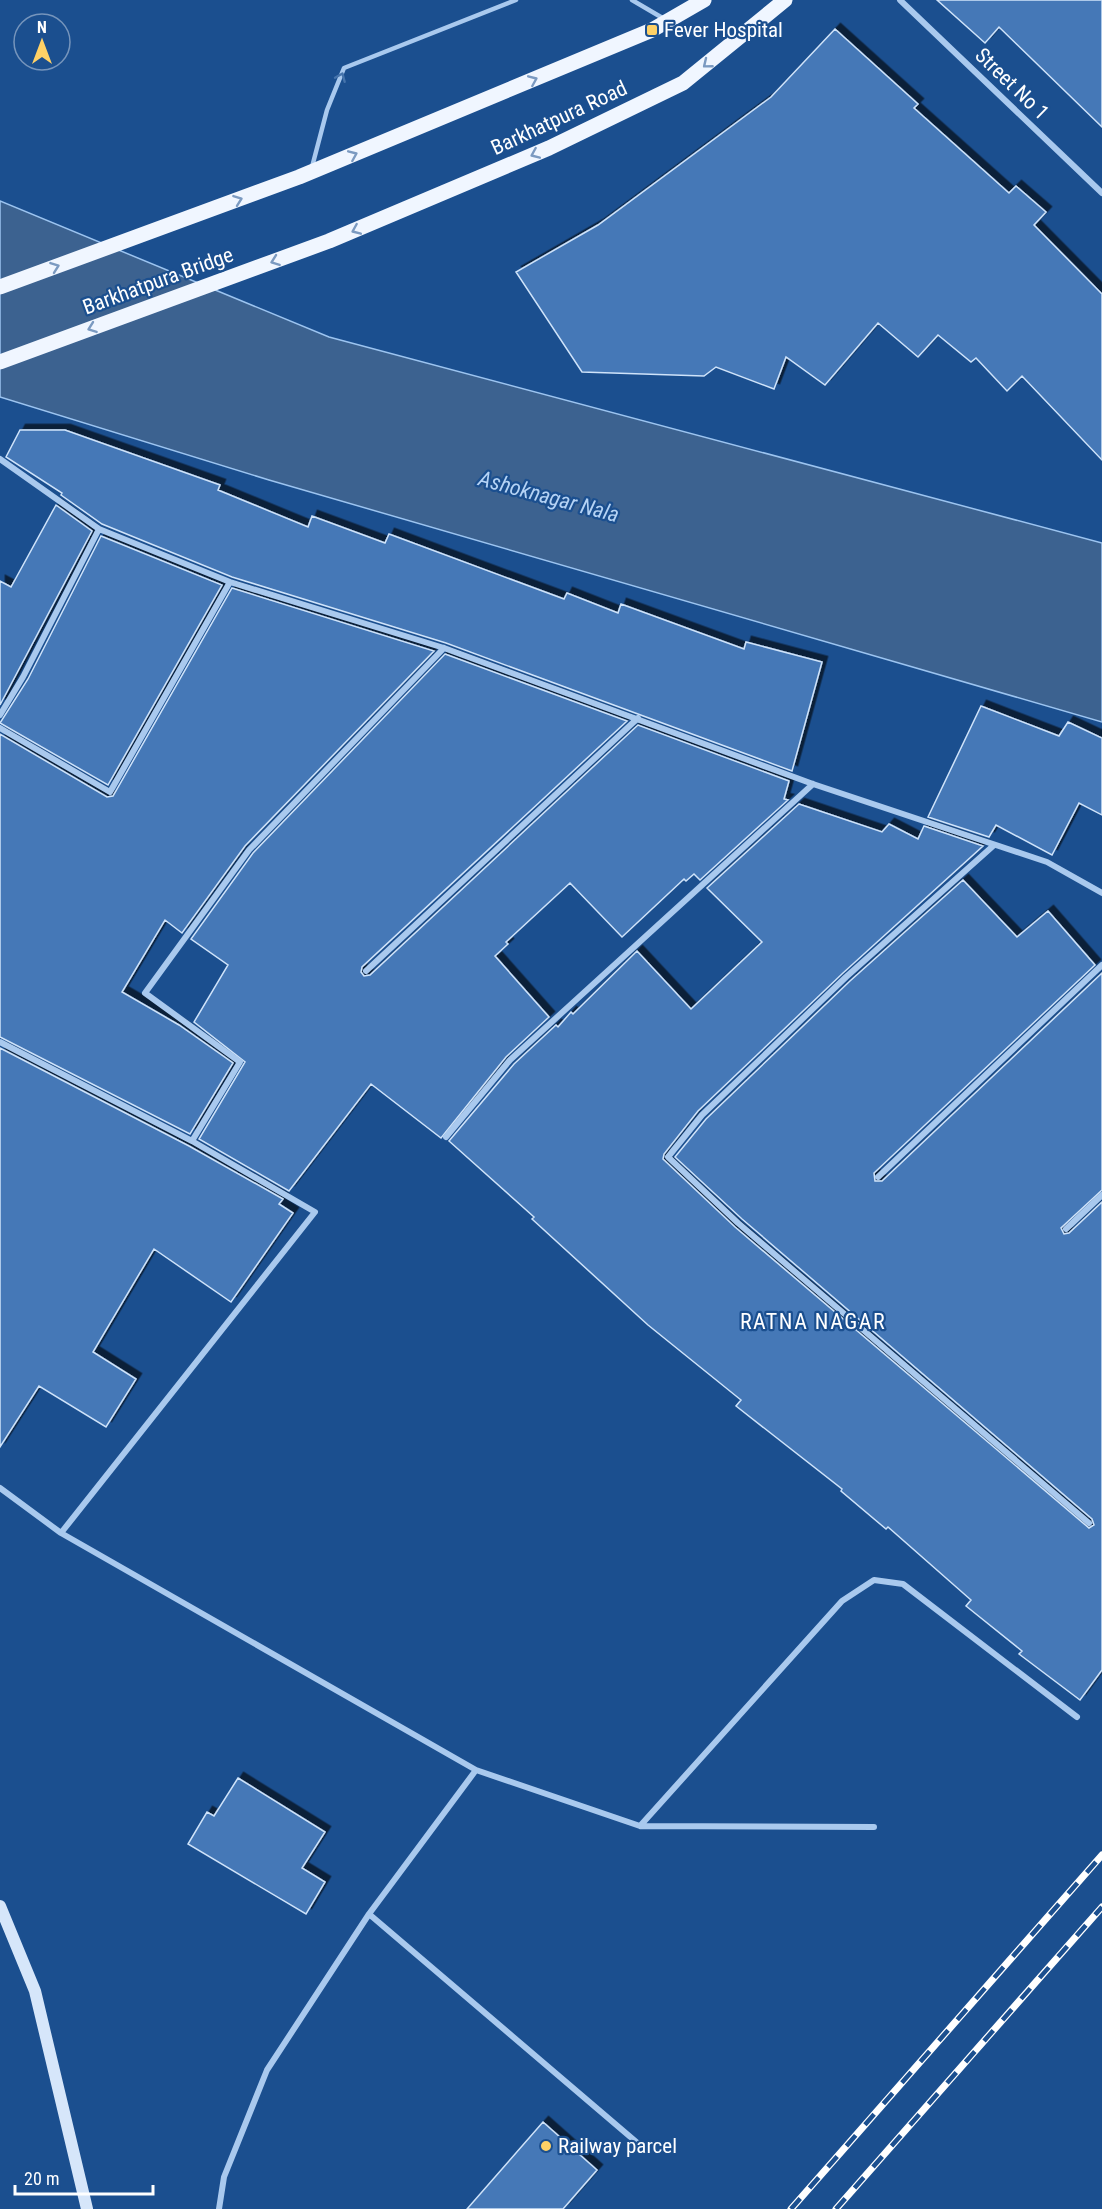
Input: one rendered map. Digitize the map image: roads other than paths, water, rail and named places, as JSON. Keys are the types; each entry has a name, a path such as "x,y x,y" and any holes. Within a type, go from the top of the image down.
{"main road":[{"name":"Barkhatpura Road","path":"305,175 652,30 704,0"},
{"name":"Barkhatpura Road","path":"330,241 549,148 683,83 785,0"},
{"path":"0,287 305,175"},
{"name":"Barkhatpura Bridge","path":"0,362 330,241"},
{"path":"0,1906 35,1991 87,2209"}],"street":[{"name":"Street No 1","path":"900,0 1102,193"},
{"path":"0,459 99,529 230,582 444,648 813,784 993,846 1047,862 1102,893"},
{"path":"0,715 23,677 99,529"},
{"path":"0,728 110,792 230,582"},
{"path":"192,1141 240,1062 145,993 249,850 444,648"},
{"path":"366,970 638,718"},
{"path":"446,1137 510,1060 813,784"},
{"path":"993,846 846,977 702,1114 668,1157 738,1222 1089,1523"},
{"path":"878,1177 1102,965"},
{"path":"0,1042 192,1141 315,1212 61,1533"},
{"path":"1066,1229 1102,1195"},
{"path":"0,1488 61,1533 476,1770 640,1826 874,1827"},
{"path":"640,1826 842,1601 874,1580 903,1584 1077,1717"},
{"path":"219,2209 224,2177 267,2070 369,1914 476,1770"},
{"path":"369,1914 641,2146"}],"lane":[{"path":"305,175 344,68 516,0"},
{"path":"632,0 668,21"}],"water":[{"name":"Ashoknagar Nala","path":"0,201 329,337 1102,543 1102,722 269,480 0,397"}],"railway":[{"path":"791,2209 1102,1855"},
{"path":"836,2209 1102,1907"}],"place":[{"name":"Fever Hospital","path":"652,30"},
{"name":"Railway parcel","path":"546,2146"}],"district":[{"name":"RATNA NAGAR","path":"813,1321"}]}
